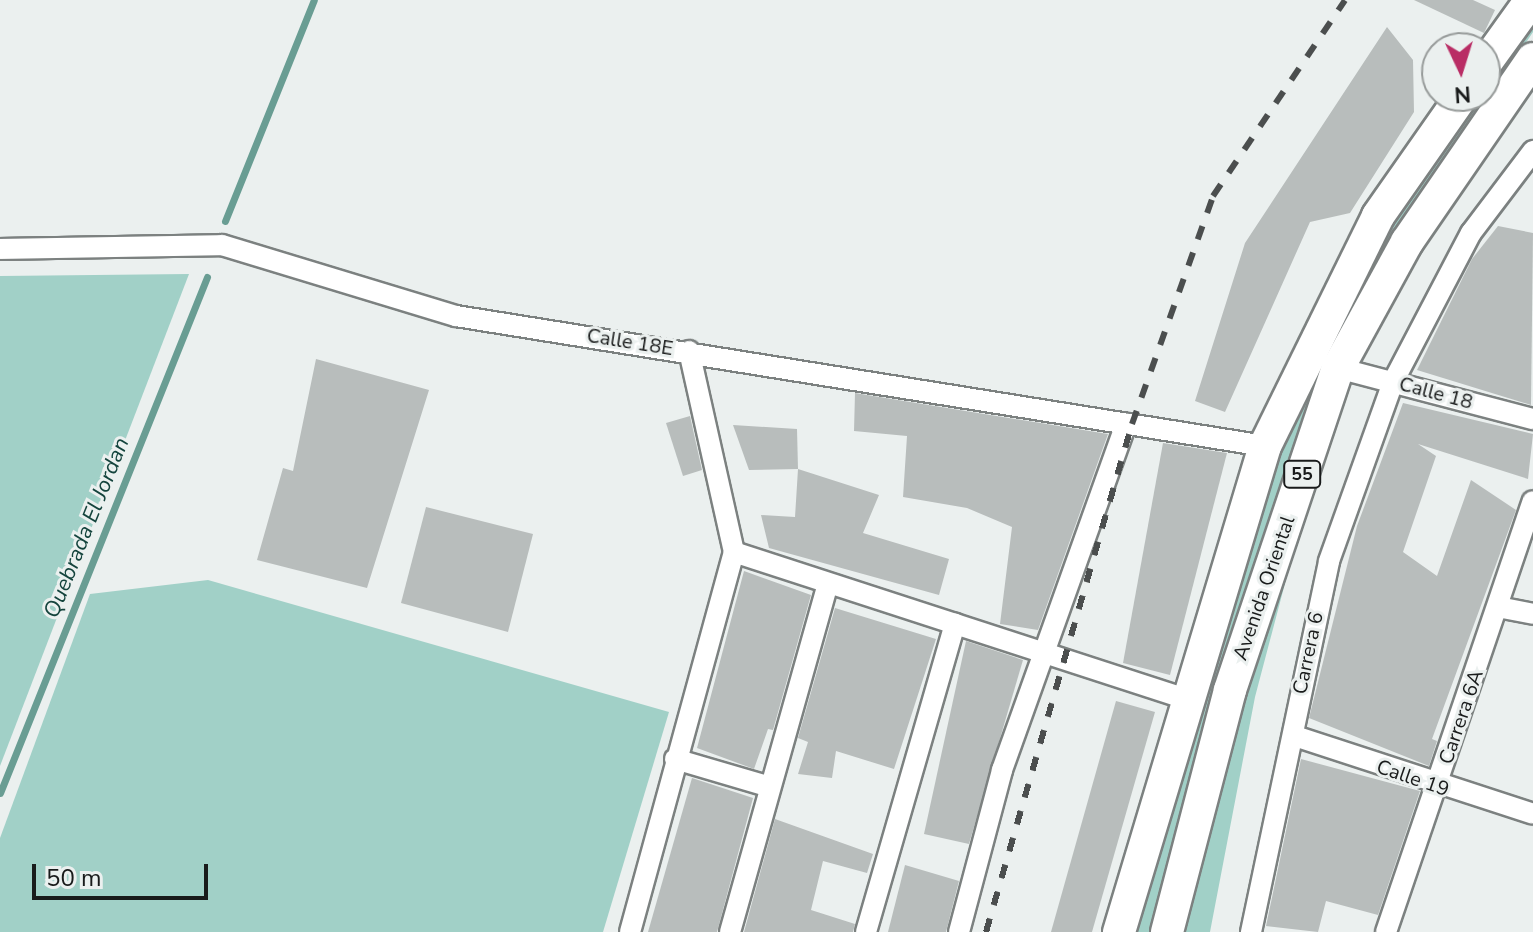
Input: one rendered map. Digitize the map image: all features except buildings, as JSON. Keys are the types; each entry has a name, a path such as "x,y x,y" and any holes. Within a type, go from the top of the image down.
{"main road":[{"path":"1501,42 1531,0"},
{"name":"Avenida Oriental","path":"1167,932 1230,690 1338,368 1407,242 1533,59"},
{"name":"Avenida Oriental","path":"1119,932 1265,446 1378,216 1451,112"}],"street":[{"path":"1393,382 1471,233 1533,151"},
{"name":"Calle 18E","path":"0,249 222,245 456,316 689,351 1265,446"},
{"path":"630,932 734,552 689,351"},
{"name":"Calle 18","path":"1338,368 1533,419"},
{"name":"Carrera 6","path":"1251,932 1295,736 1329,561 1393,382"},
{"path":"959,932 1002,770 1047,656 1126,423"},
{"name":"Carrera 6A","path":"1386,932 1533,501"},
{"path":"734,552 827,587 955,624 1187,699"},
{"path":"730,932 827,587"},
{"path":"1498,607 1533,614"},
{"path":"866,932 955,624"},
{"name":"Calle 19","path":"1295,736 1437,787 1533,814"},
{"path":"675,759 770,787"}],"green space":[{"path":"1533,7 1533,32 1501,80 1501,52"},
{"path":"1460,112 1480,112 1406,222 1218,699 1151,932 1133,932 1264,492 1300,400 1395,213"},
{"path":"189,274 0,766 0,276"},
{"path":"1307,500 1255,697 1210,932 1172,932"},
{"path":"208,580 669,712 603,932 0,932 0,838 90,594"}],"waterway":[{"name":"Quebrada El Jordan","path":"225,221 314,0"},
{"name":"Quebrada El Jordan","path":"0,793 207,277"}],"railway":[{"path":"986,932 1132,424 1213,196 1345,0"}]}
